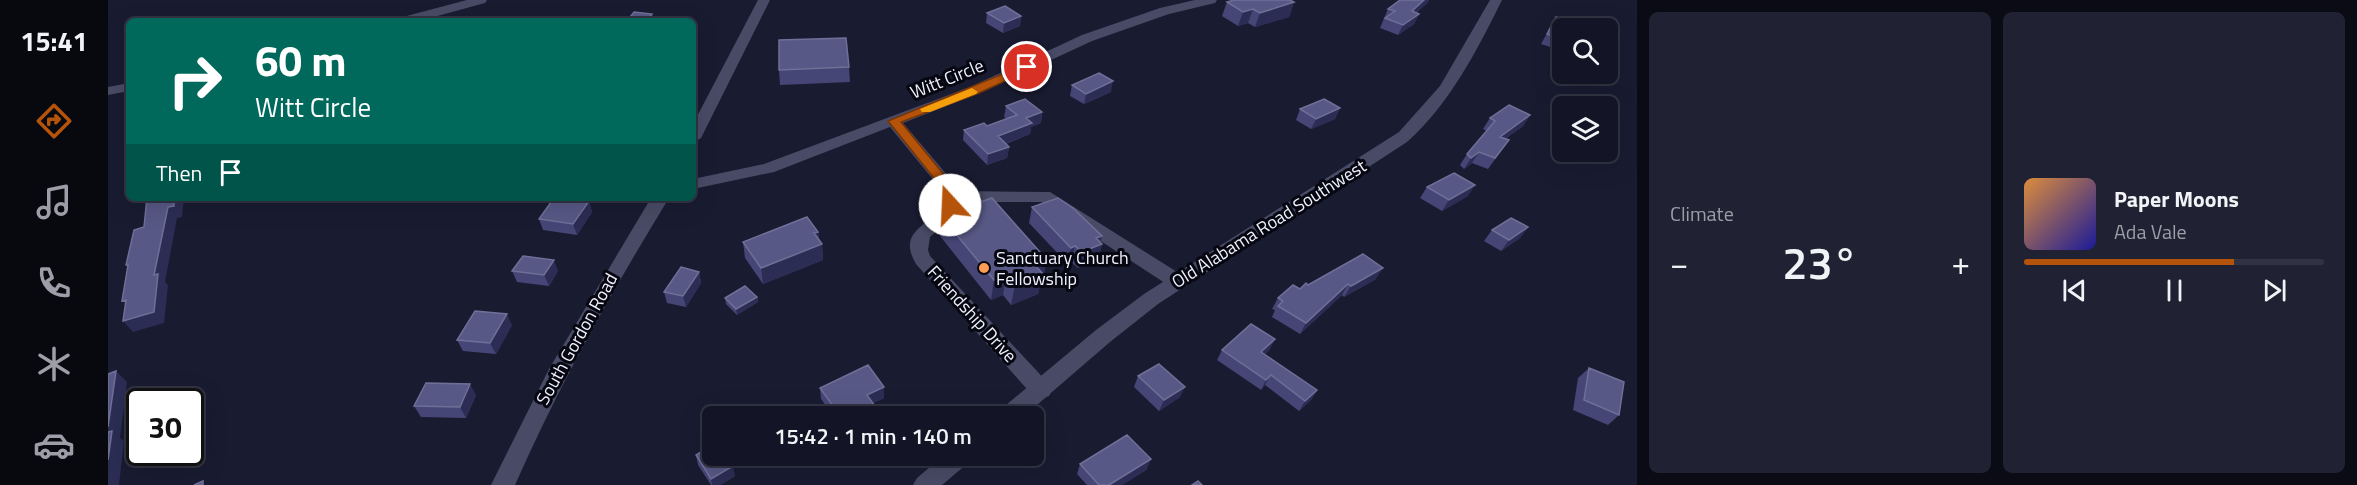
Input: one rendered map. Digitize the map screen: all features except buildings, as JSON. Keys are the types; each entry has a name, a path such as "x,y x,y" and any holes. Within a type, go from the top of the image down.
{"street":[{"path":"415,18 481,0"},
{"path":"696,132 764,0"},
{"name":"Witt Circle","path":"696,183 768,168 975,90 1097,34 1165,11 1211,0"},
{"name":"Old Alabama Road Southwest","path":"1021,406 1120,322 1404,136 1429,109 1461,66 1497,0"},
{"path":"108,91 126,88"},
{"path":"893,121 948,187 951,197 1044,196 1178,282"},
{"name":"Friendship Drive","path":"951,197 950,205 942,219 921,235 919,250 922,258 1041,390"},
{"name":"South Gordon Road","path":"503,485 532,421 605,287 658,201"},
{"path":"925,485 948,466"}],"slow traffic":[{"path":"926,109 972,92"}],"place":[{"name":"Sanctuary Church Fellowship","path":"984,268"}],"route":[{"path":"950,205 951,197 948,187 893,121 975,90 1027,67"}]}
